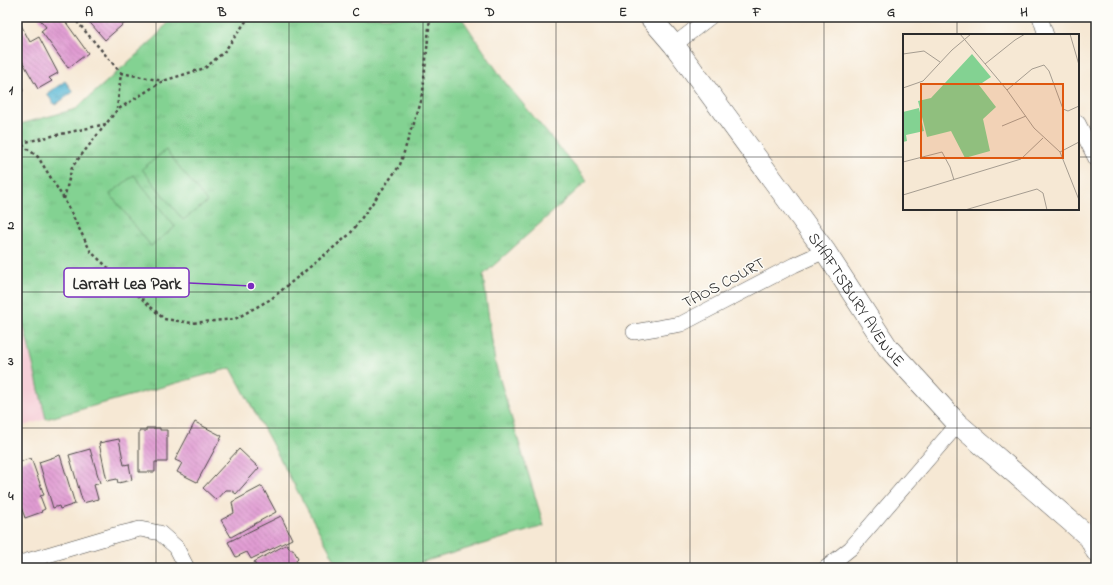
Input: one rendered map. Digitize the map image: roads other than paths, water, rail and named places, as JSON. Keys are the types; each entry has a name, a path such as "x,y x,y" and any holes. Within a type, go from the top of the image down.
{"street":[{"name":"SHAFTSBURY AVENUE","path":"650,17 674,45 825,251 888,348 958,424 1094,541"},
{"path":"674,45 710,17"},
{"path":"1040,17 1046,34"},
{"path":"1079,125 1096,159"},
{"name":"TAOS COURT","path":"634,332 681,324 794,265 825,251"},
{"path":"826,568 851,548 958,424"},
{"path":"17,564 140,529 160,533 176,547 187,568"}],"water":[{"path":"65,81 73,92 55,105 47,94"}],"place":[{"name":"Larratt Lea Park","path":"251,286"}]}
